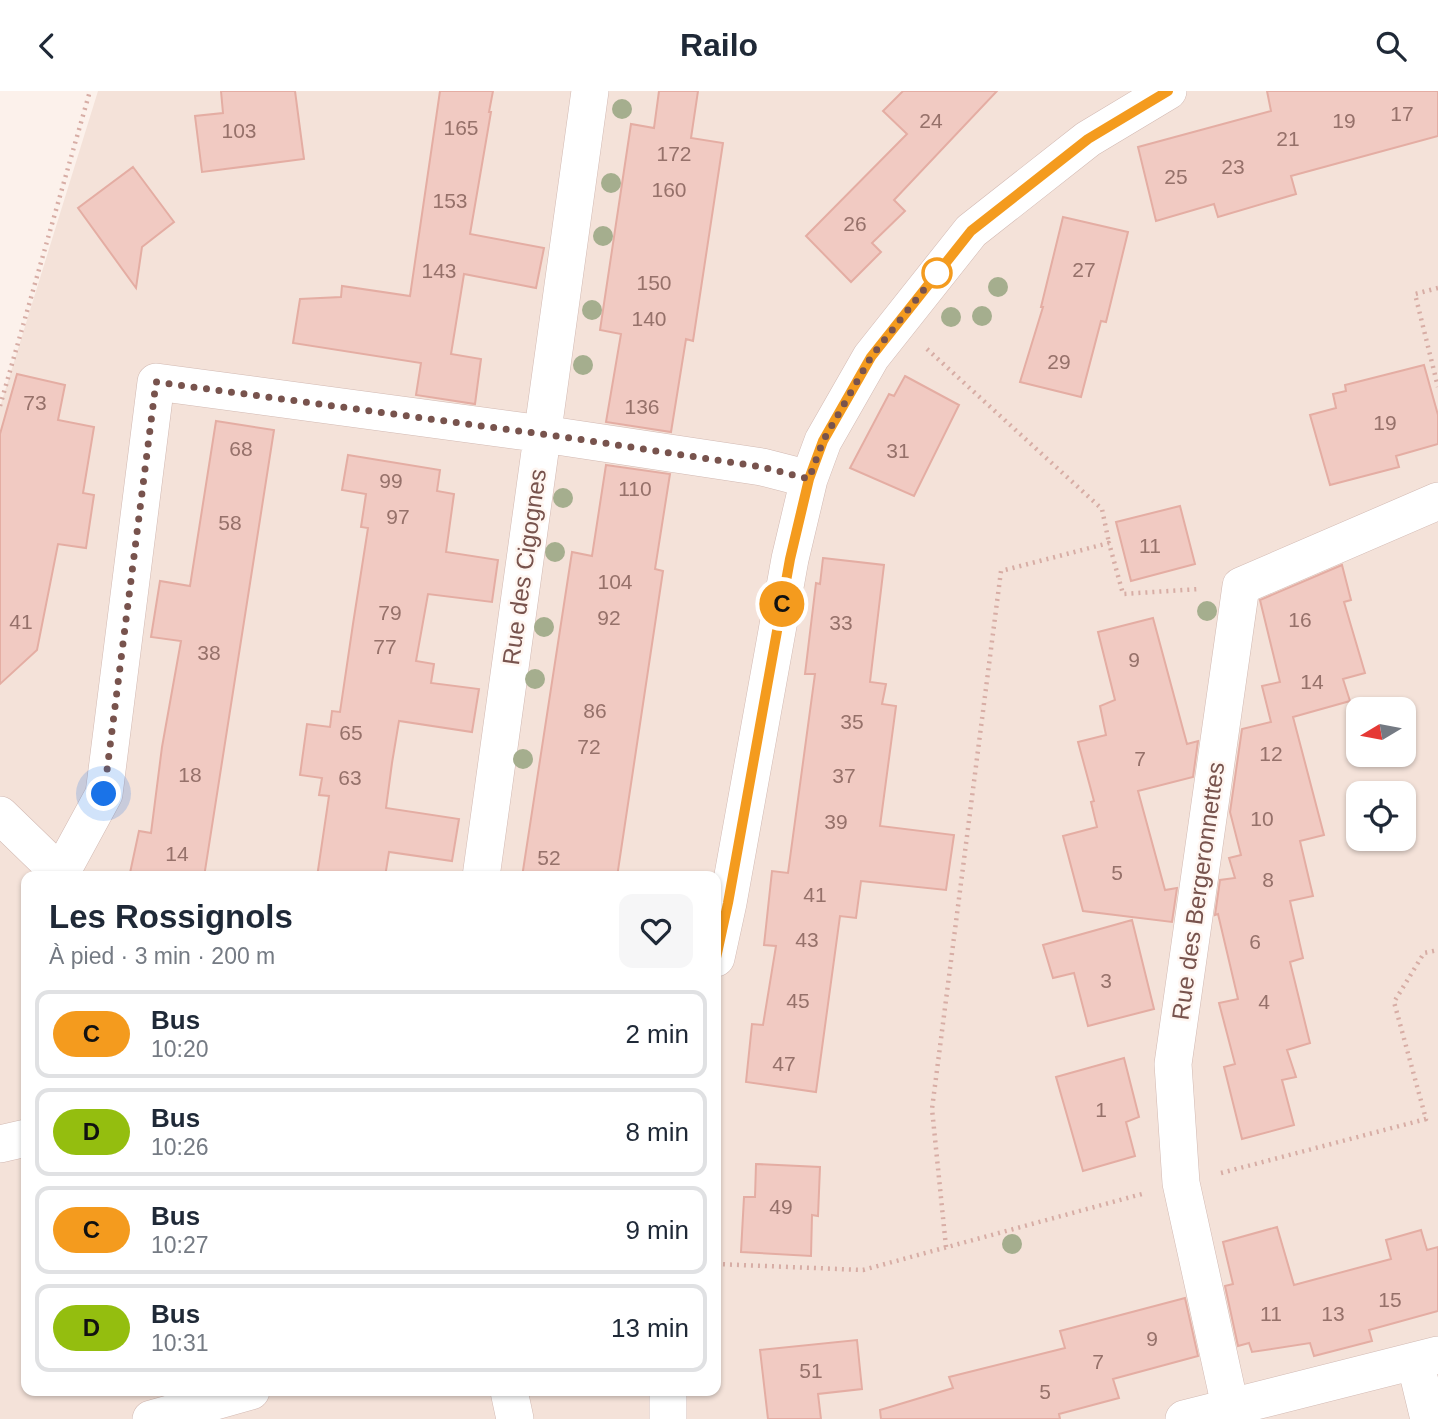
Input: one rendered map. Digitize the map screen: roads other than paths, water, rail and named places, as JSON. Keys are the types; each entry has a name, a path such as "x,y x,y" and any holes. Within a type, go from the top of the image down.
{"street":[{"name":"Rue des Cigognes","path":"482,871 590,91"},
{"path":"721,933 790,559 809,479 823,441 871,357 971,231 1088,139 1168,91"},
{"path":"65,871 104,794 156,382 543,434 762,467 809,479"},
{"name":"Rue des Bergeronnettes","path":"1230,1406 1181,1184 1173,1064 1241,586 1438,501"},
{"path":"0,815 59,871"},
{"path":"0,1144 21,1139"},
{"path":"1184,1419 1427,1358 1429,1419"},
{"path":"151,1419 233,1396"},
{"path":"510,1396 515,1419"},
{"path":"668,1396 668,1419"}]}
